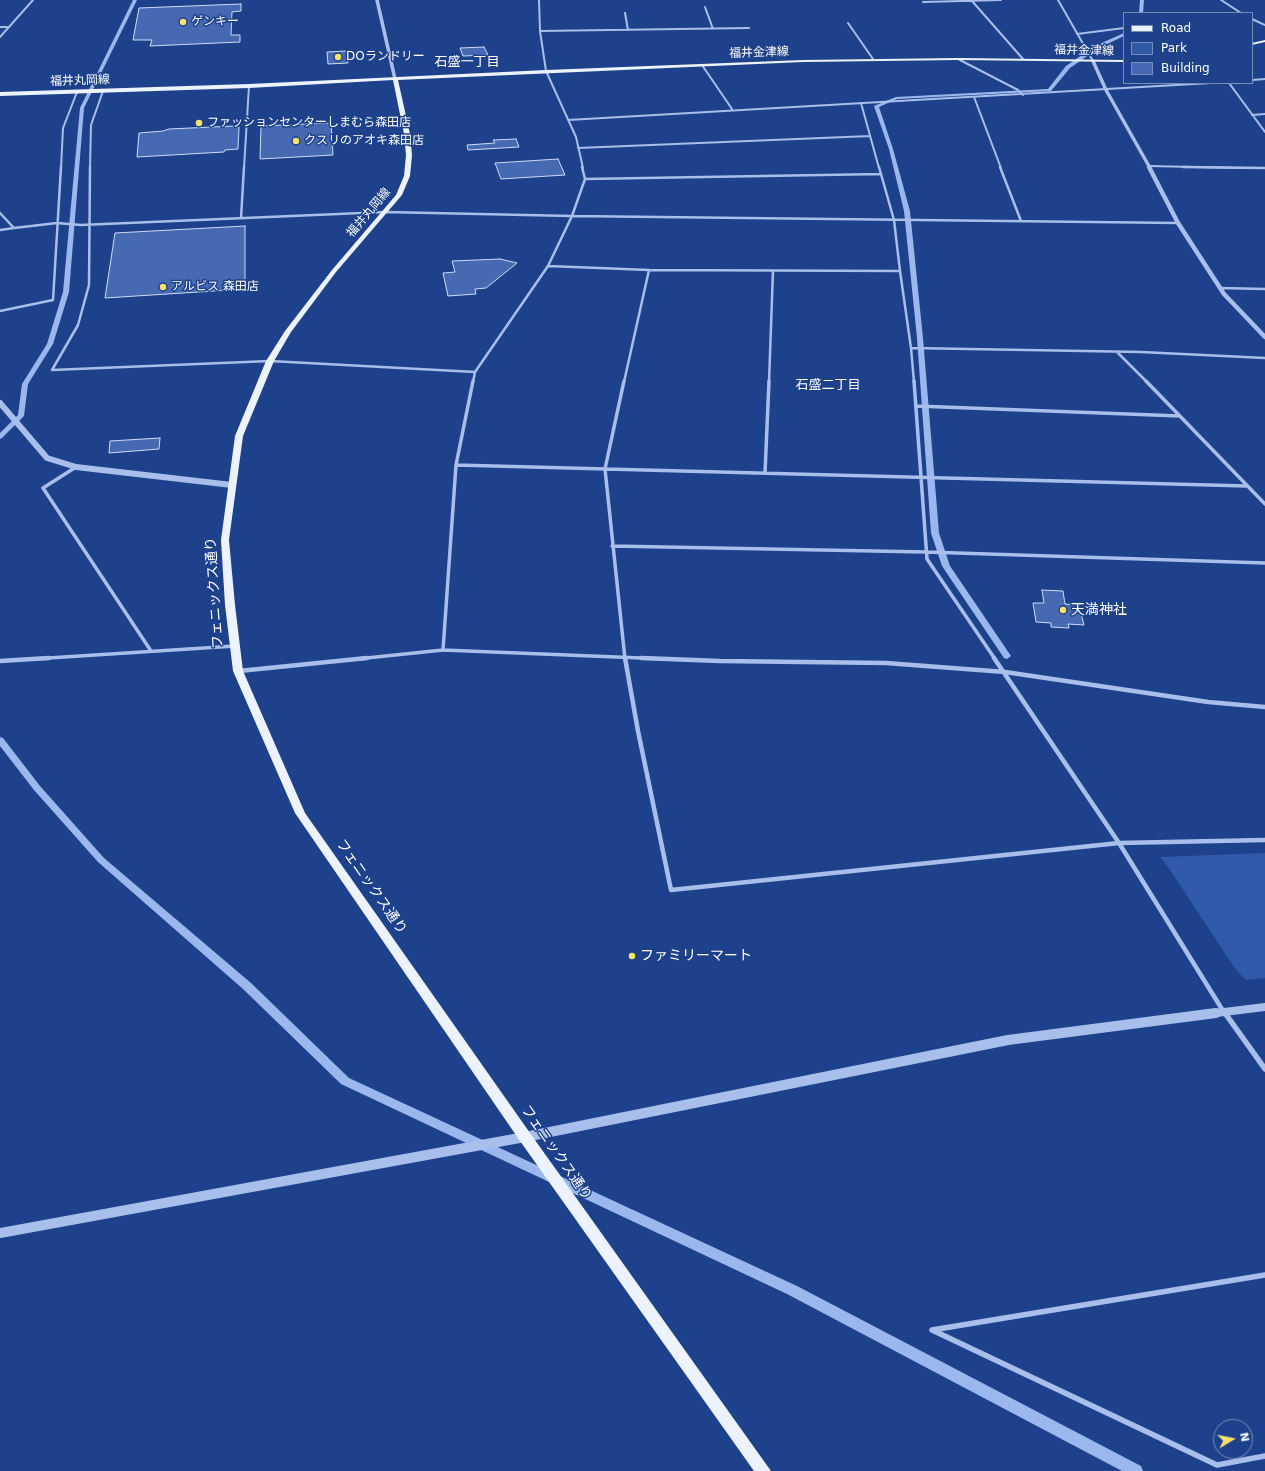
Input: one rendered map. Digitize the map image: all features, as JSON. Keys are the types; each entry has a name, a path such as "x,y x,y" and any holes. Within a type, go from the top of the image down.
{"main road":[{"path":"1253,44 1265,41"},
{"name":"福井金津線","path":"396,79 702,65 873,60 958,59 1123,61"},
{"name":"福井丸岡線","path":"0,94 249,86 396,79 407,134 409,155 407,176 399,195 334,271 288,331 270,361 239,436 232,485"},
{"name":"フェニックス通り","path":"232,485 225,540 230,605 238,671 300,813 525,1137 763,1471"}],"street":[{"path":"0,37 7,27 33,0"},
{"path":"377,0 396,79"},
{"path":"443,650 456,465 475,372 548,266 572,216 585,180 576,137 546,72 540,31 539,0"},
{"path":"923,2 1001,0"},
{"path":"1058,0 1076,34 1093,61 1106,90 1149,166 1178,223 1220,288 1265,337"},
{"path":"1221,0 1239,12"},
{"path":"972,1 1023,60"},
{"path":"705,7 713,29"},
{"path":"625,13 628,30"},
{"path":"1253,19 1265,25"},
{"path":"848,23 873,60"},
{"path":"0,27 7,27"},
{"path":"540,31 749,28"},
{"path":"1076,34 1123,28"},
{"path":"958,59 1018,90 1023,95"},
{"path":"702,65 732,109"},
{"path":"1253,80 1265,79"},
{"path":"568,120 732,109 1023,95 1196,84"},
{"path":"1230,84 1265,132"},
{"path":"241,218 249,86"},
{"path":"103,91 91,125 89,285 78,325 52,370 270,361 475,372"},
{"path":"0,310 53,300 63,128 77,92"},
{"path":"974,97 1022,221"},
{"path":"861,103 894,220 911,348 927,559 1120,843 1223,1012 1265,1069"},
{"path":"1252,115 1265,114"},
{"path":"578,148 870,136"},
{"path":"1149,166 1265,168"},
{"path":"585,180 881,174"},
{"path":"0,230 57,223 90,224 385,212 572,216 1178,223"},
{"path":"0,213 14,228"},
{"path":"548,266 649,270 900,271"},
{"path":"649,270 605,469 625,658 639,738 671,890 1120,843 1265,840"},
{"path":"765,473 773,271"},
{"path":"1220,288 1265,289"},
{"path":"911,348 1117,352 1265,358"},
{"path":"1117,352 1265,504"},
{"path":"0,404 47,458 76,467 232,485"},
{"path":"916,406 1180,416"},
{"path":"456,465 1247,486"},
{"path":"76,467 43,488 151,651"},
{"path":"612,546 926,552 1265,563"},
{"path":"0,661 235,646"},
{"path":"238,671 443,650 720,661 886,663 1005,672 1208,702 1265,707"},
{"path":"0,1234 525,1137 1008,1040 1265,1007"},
{"path":"1265,1275 932,1330 1217,1465 1265,1456"}],"green space":[{"path":"1265,853 1265,978 1246,980 1236,970 1160,857"}],"building":[{"path":"241,4 241,11 232,12 231,35 240,35 240,42 150,46 152,40 133,40 139,8"},
{"path":"484,47 488,55 463,56 460,48"},
{"path":"347,51 348,63 328,64 327,52"},
{"name":"クスリのアオキ森田店","path":"331,123 333,155 260,159 261,126"},
{"path":"239,127 238,149 225,150 224,152 137,157 139,133 169,129"},
{"path":"516,139 519,147 468,150 467,145 495,143 493,140"},
{"path":"558,159 565,175 501,179 495,163"},
{"path":"245,226 245,289 105,298 115,233"},
{"path":"500,259 517,263 486,288 475,289 476,294 448,296 443,273 455,272 452,261"},
{"path":"160,438 159,449 109,453 110,441"},
{"path":"1042,590 1063,591 1065,604 1079,605 1084,625 1068,624 1069,628 1051,627 1051,623 1036,622 1033,603 1044,603"}],"waterway":[{"path":"0,437 21,416 25,384 50,344 66,292 82,108 135,0"},
{"path":"1141,12 1142,0"},
{"path":"1007,656 946,566 935,533 920,338 907,211 891,149 876,106 896,98 1049,90 1068,67 1097,47 1123,34"},
{"path":"0,740 37,788 101,860 247,986 345,1081 792,1290 1136,1471"}],"place":[{"name":"ゲンキー","path":"183,22"},
{"name":"DOランドリー","path":"338,57"},
{"name":"ファッションセンターしまむら森田店","path":"199,123"},
{"name":"クスリのアオキ森田店","path":"296,141"},
{"name":"アルビス 森田店","path":"163,287"},
{"name":"天満神社","path":"1063,610"},
{"name":"ファミリーマート","path":"632,956"}],"district":[{"name":"石盛一丁目","path":"467,63"},
{"name":"石盛二丁目","path":"828,386"}]}
